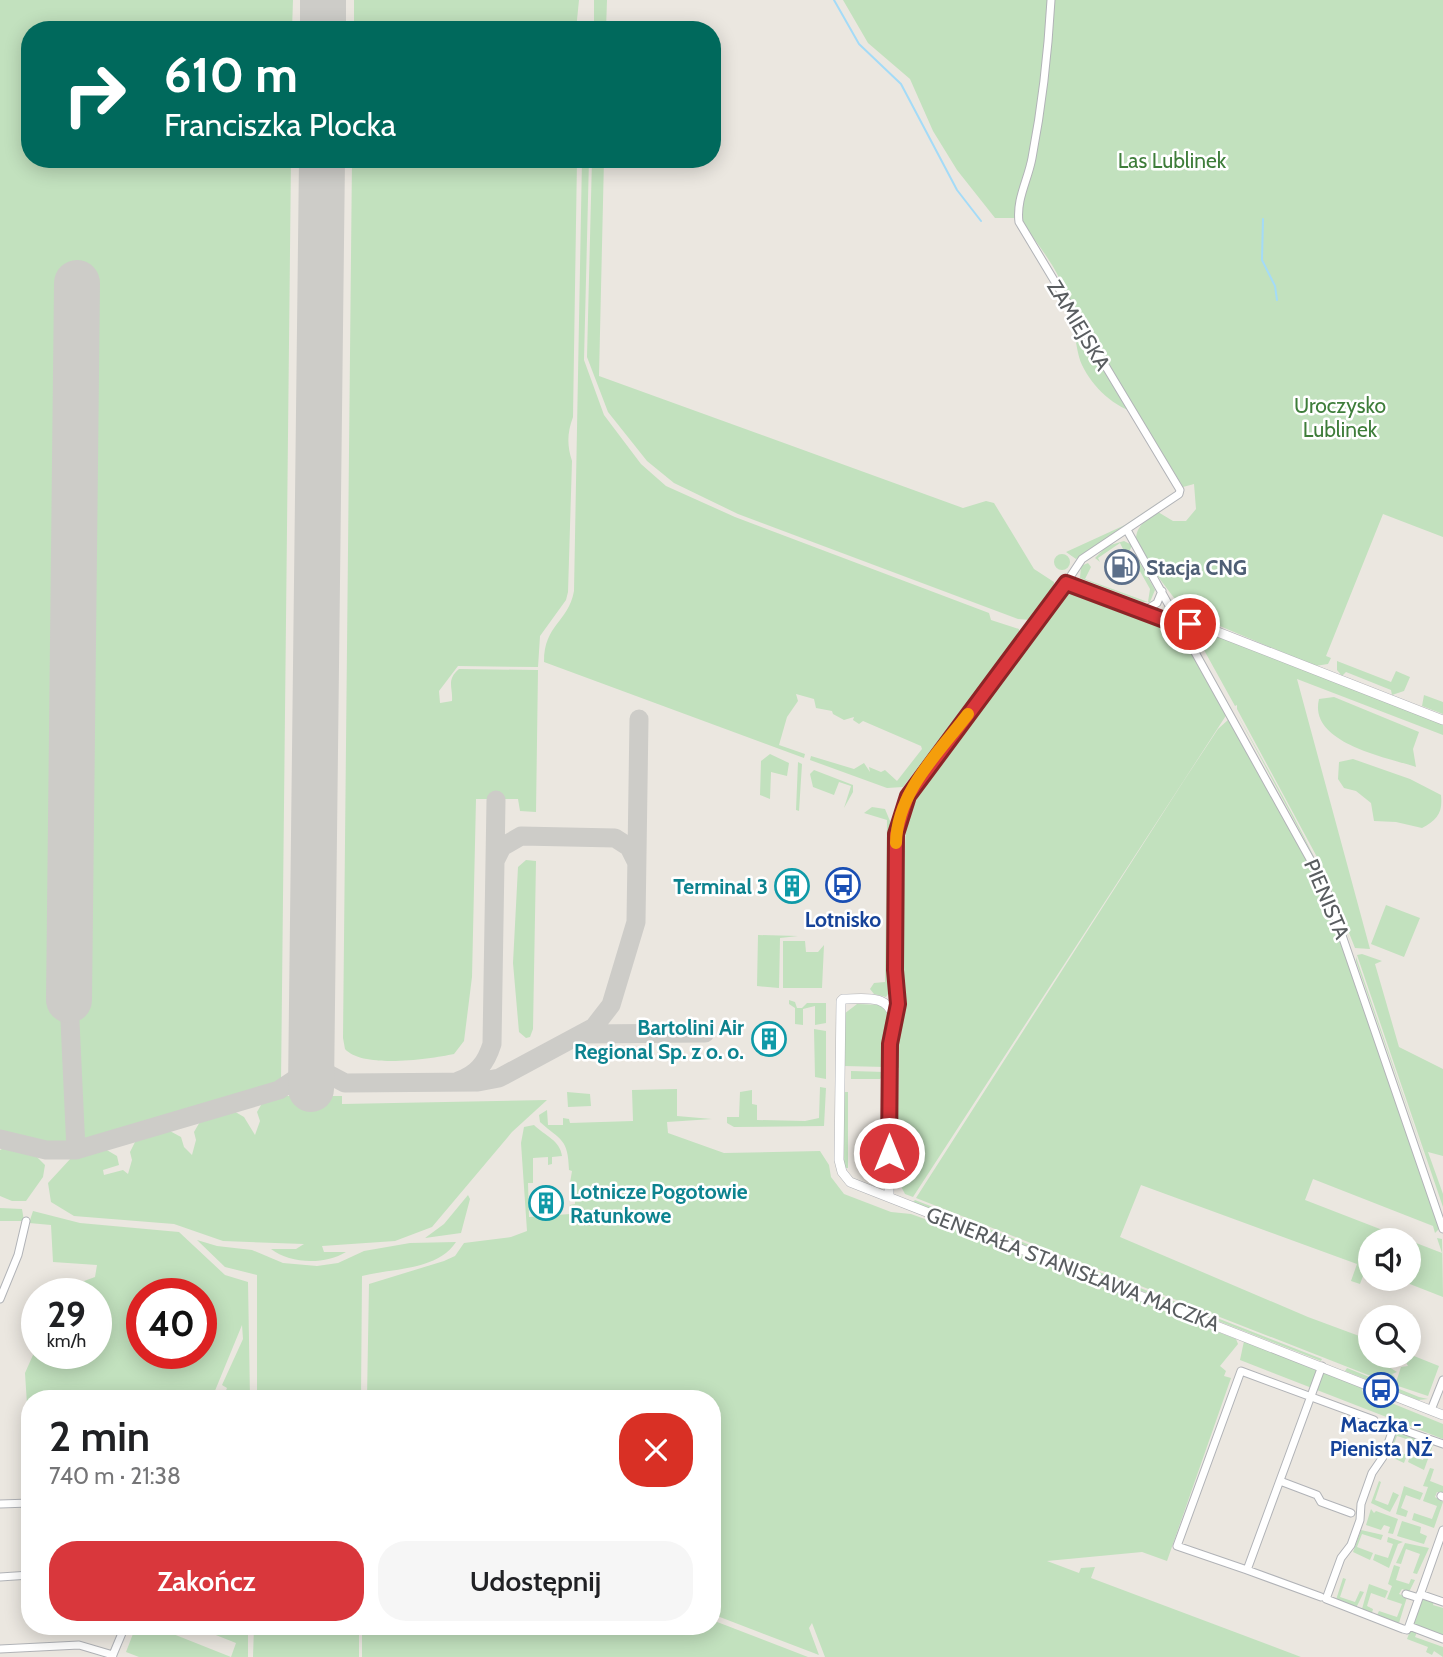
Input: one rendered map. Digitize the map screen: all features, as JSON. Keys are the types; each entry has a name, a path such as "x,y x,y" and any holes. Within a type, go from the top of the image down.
{"street":[{"name":"ZAMIEJSKA","path":"1051,0 1042,102 1031,163 1020,199 1019,222 1179,488 1179,494 1082,559 1066,583"},
{"name":"PIENISTA","path":"1127,530 1329,897 1443,1229"},
{"path":"888,1197 890,1044 898,1004 896,834 902,807 922,774 1066,583 1142,612 1181,624 1210,629 1443,720"},
{"path":"1142,612 1157,603 1162,590"},
{"path":"894,1019 890,1007 883,1001 892,994 896,984"},
{"name":"GENERAŁA STANISŁAWA MACZKA","path":"883,1001 841,999 840,1167 850,1182 1431,1410"},
{"path":"0,1299 18,1255 26,1221"},
{"path":"1247,1570 1322,1366"},
{"path":"1321,1597 1177,1546 1241,1371 1374,1419"},
{"path":"1443,1380 1431,1410 1443,1415"},
{"path":"1443,1444 1394,1427 1383,1457 1372,1473 1351,1545 1341,1558 1326,1599 1407,1630 1443,1530"},
{"path":"1280,1481 1317,1495 1321,1502 1351,1513"},
{"path":"0,1504 21,1503"},
{"path":"1434,1553 1443,1556"},
{"path":"0,1577 21,1576"},
{"path":"1406,1594 1443,1602"},
{"path":"1409,1626 1443,1639"},
{"path":"4,1651 79,1645 112,1656 121,1635"}],"green space":[{"path":"0,0 293,0 292,21 21,21 21,168 291,168 281,1083 65,1146 44,1144 0,1133"},
{"path":"354,0 579,0 577,21 354,21"},
{"path":"594,0 607,0 606,21 594,21"},
{"path":"843,0 1443,0 1443,537 1383,514 1326,656 1331,658 1328,664 1315,666 1184,611 1159,578 1136,539 1138,530 1158,512 1173,521 1186,521 1196,509 1194,484 1183,487 1138,413 1113,402 1092,382 1079,358 1067,296 1046,256 1018,218 995,218 957,170 933,131 910,79 868,43"},
{"path":"352,168 577,168 573,417 568,439 572,461 566,600 540,636 538,667 458,666 439,691 440,703 452,701 451,680 459,669 538,670 536,812 520,811 518,799 476,799 472,977 464,1041 454,1054 397,1061 366,1059 345,1049"},
{"path":"582,168 589,168 584,360 604,415 641,464 666,486 735,517 989,613 991,620 1019,629 1019,636 903,787 887,788 810,760 811,756 854,769 864,763 870,772 869,767 881,772 885,770 897,781 922,749 921,746 863,721 859,724 853,720 854,717 844,720 832,711 816,708 814,699 796,694 798,701 787,717 779,745 805,754 804,758 544,662 548,639 567,610 574,591"},
{"path":"592,168 604,168 599,376 963,508 986,501 994,503 1034,569 1054,582 1054,590 1031,620 1018,619 738,514 674,483 647,461 608,412 587,357"},
{"path":"1175,491 1076,559 1066,552 1125,525"},
{"path":"1124,541 1132,545 1130,550 1115,555 1123,549 1120,543 1098,558 1100,562 1095,558 1107,546"},
{"path":"1062,554 1070,562 1062,570 1054,562"},
{"path":"1132,557 1142,561 1140,563 1155,590 1150,602 1150,589"},
{"path":"1088,563 1091,567 1085,579 1148,602 1080,578 1081,566"},
{"path":"1066,591 1139,614 1177,631 1193,652 1227,714 913,1197 905,1194 896,1177 899,1068 893,1068 894,1038 901,1004 906,814 915,790"},
{"path":"1210,633 1443,723 1443,735 1297,679 1370,949 1355,948 1324,870 1237,705 1235,706 1199,641 1201,636"},
{"path":"1337,661 1391,682 1396,671 1410,677 1404,691 1392,695 1391,690 1346,672 1342,676 1337,670"},
{"path":"1424,695 1443,702 1443,714 1422,706"},
{"path":"1334,697 1419,732 1413,749 1416,767 1352,746 1325,727 1319,714 1319,699"},
{"path":"1235,710 1283,797 1316,861"},
{"path":"1229,719 1323,890 1439,1229 1435,1233 1433,1226 1313,1179 1305,1200 1377,1228 1358,1228 1358,1283 1351,1281 1357,1264 1141,1185 1120,1237 1358,1336 1358,1368 1391,1368 1397,1372 1392,1374 1395,1377 1391,1384 916,1198 1218,729"},
{"path":"770,754 789,763 787,776 771,772 770,799 760,795 761,761"},
{"path":"1353,759 1410,779 1441,795 1438,815 1422,828 1396,822 1374,821 1371,803 1356,791 1344,788 1338,779 1339,762"},
{"path":"798,762 802,764 799,811 796,810"},
{"path":"814,770 853,785 853,792 844,808 851,786 839,782 834,795 813,787 810,774"},
{"path":"872,807 885,809 890,821 889,969 892,988 886,997 874,994 870,989 874,983 885,982 887,820 864,813"},
{"path":"526,860 536,861 533,1029 530,1037 526,1038 519,1032 513,963 518,867"},
{"path":"1386,905 1420,918 1404,957 1371,944"},
{"path":"758,935 798,936 780,938 779,988 757,986"},
{"path":"783,941 805,941 806,952 818,952 824,945 822,988 783,988"},
{"path":"1362,954 1382,961 1375,964 1399,1047 1443,1069 1443,1156 1428,1152 1443,1194 1443,1207 1357,955"},
{"path":"1356,957 1430,1173 1356,961"},
{"path":"789,1000 795,1002 797,1008 802,1008 807,1003 826,1003 826,1023 815,1025 815,1006 803,1009 803,1025 795,1024 795,1008 789,1004"},
{"path":"857,1004 882,1005 888,1013 886,1067 844,1066 844,1014"},
{"path":"814,1029 826,1031 826,1079 815,1077"},
{"path":"851,1071 885,1074 880,1079 851,1079"},
{"path":"820,1087 826,1088 824,1126 734,1127 727,1123 727,1117 739,1117 740,1092 752,1090 752,1104 757,1105 757,1120 805,1121 819,1118"},
{"path":"677,1089 677,1116 712,1119 667,1122 668,1133 724,1153 820,1151 829,1165 831,1177 844,1194 891,1212 911,1214 972,1236 1236,1339 1238,1344 1220,1366 1226,1371 1224,1376 1231,1378 1167,1561 1142,1552 1047,1561 1079,1573 1081,1568 1095,1567 1091,1578 1301,1657 825,1657 812,1623 809,1628 819,1655 721,1617 721,1390 367,1390 369,1284 444,1261 455,1256 464,1243 511,1237 527,1231 521,1143 524,1127 534,1125 555,1142 562,1156 552,1157 552,1164 548,1165 548,1157 533,1158 533,1183 528,1183 529,1217 581,1211 580,1207 570,1209 570,1205 575,1204 575,1190 569,1189 572,1171 569,1170 565,1146 540,1122 539,1115 547,1110 548,1125 563,1125 563,1118 569,1119 570,1123 633,1121 632,1090"},
{"path":"567,1092 590,1094 591,1106 568,1107"},
{"path":"844,1092 848,1092 848,1168 845,1168 843,1163"},
{"path":"281,1096 342,1096 342,1104 547,1100 512,1132 432,1227 395,1241 322,1246 324,1252 346,1252 328,1259 298,1260 271,1249 296,1249 304,1244 223,1241 174,1224 74,1216 51,1202 48,1183 72,1157 105,1149 117,1156 119,1165 103,1170 104,1175 123,1170 128,1174 132,1160 130,1152 136,1140 168,1130 181,1137 184,1147 192,1155 196,1140 194,1132 201,1120 232,1110 244,1117 255,1135 260,1121 257,1112 264,1100"},
{"path":"6,1147 35,1155 45,1165 43,1177 26,1201 12,1201 0,1196 0,1150"},
{"path":"468,1195 470,1199 461,1233 425,1238 444,1224"},
{"path":"915,1200 1322,1359 1321,1361 913,1202"},
{"path":"0,1208 22,1209 24,1221 0,1221"},
{"path":"33,1211 80,1223 179,1232 225,1275 248,1282 250,1390 226,1390 222,1385 243,1339 242,1325 215,1390 26,1390 27,1369 112,1369 112,1278 92,1278 95,1277 97,1265 53,1262 51,1225 29,1223"},
{"path":"1437,1238 1442,1239 1443,1297 1421,1288 1421,1245 1442,1253"},
{"path":"197,1240 217,1246 252,1250 283,1263 317,1266 338,1263 364,1251 410,1243 456,1242 438,1258 426,1263 362,1276 361,1390 257,1390 257,1275 225,1267"},
{"path":"1244,1341 1363,1387 1362,1391 1443,1424 1443,1439 1240,1360"},
{"path":"1421,1359 1439,1366 1428,1396 1395,1385 1401,1368 1421,1368"},
{"path":"1347,1368 1428,1399 1418,1400 1345,1371"},
{"path":"1396,1432 1417,1439 1416,1442 1397,1436 1392,1449 1407,1455 1404,1463 1387,1455"},
{"path":"1422,1441 1433,1445 1424,1470 1408,1462 1410,1456 1423,1460 1427,1447 1421,1444"},
{"path":"1430,1468 1434,1469 1430,1481 1443,1486 1443,1494 1437,1492 1435,1497 1443,1502 1434,1528 1412,1520 1414,1513 1432,1519 1437,1506 1423,1501 1428,1487 1423,1486"},
{"path":"1379,1481 1381,1482 1375,1500 1388,1505 1393,1492 1399,1495 1390,1512 1371,1503"},
{"path":"1404,1486 1423,1493 1420,1500 1406,1495 1401,1508 1408,1511 1406,1517 1396,1514"},
{"path":"1371,1509 1374,1513 1376,1511 1398,1519 1393,1534 1388,1533 1390,1527 1384,1525 1381,1530 1366,1525"},
{"path":"1402,1521 1421,1527 1420,1533 1427,1536 1424,1544 1397,1536"},
{"path":"1361,1530 1383,1535 1381,1540 1362,1534 1357,1547 1373,1553 1370,1560 1353,1552"},
{"path":"1388,1537 1403,1542 1398,1544 1389,1568 1373,1560 1375,1554 1388,1558 1393,1544 1387,1542"},
{"path":"1405,1543 1429,1548 1417,1574 1413,1573 1420,1554 1406,1549 1401,1564 1396,1563"},
{"path":"1394,1565 1400,1567 1396,1580 1409,1584 1411,1579 1415,1580 1409,1592 1402,1589 1399,1594 1407,1597 1399,1623 1377,1615 1379,1611 1397,1617 1402,1604 1387,1599 1392,1586 1388,1584"},
{"path":"1343,1578 1346,1579 1340,1597 1355,1602 1360,1591 1364,1592 1356,1608 1336,1600"},
{"path":"1369,1584 1388,1591 1385,1598 1371,1593 1367,1606 1373,1609 1372,1613 1362,1609"},
{"path":"1422,1599 1434,1601 1433,1605 1443,1608 1443,1637 1413,1625"},
{"path":"721,1623 808,1657 362,1657 362,1635 721,1635"},
{"path":"1410,1631 1417,1632 1415,1637 1443,1647 1443,1657 1434,1651 1432,1655 1426,1652 1428,1647 1407,1639"},
{"path":"133,1635 176,1635 231,1657 139,1657 126,1652"},
{"path":"216,1635 248,1635 248,1657 231,1657 236,1643"},
{"path":"254,1635 359,1635 359,1657 253,1657"}],"waterway":[{"path":"834,0 859,44 901,84 957,190 981,221"},
{"path":"1263,219 1262,260 1275,286 1277,300"}],"taxiway":[{"path":"312,1052 328,1074 345,1083 478,1082 499,1078 594,1027 611,1005 636,922 639,719"},
{"path":"458,1081 480,1067 492,1044 496,800"},
{"path":"495,861 502,847 521,836 615,838 629,847 636,861"},
{"path":"69,1000 76,1150"},
{"path":"583,1034 705,1033"},
{"path":"0,1139 46,1150 76,1150 279,1090 297,1078 312,1052"}],"runway":[{"path":"323,0 323,21"},
{"path":"311,1089 322,168"},
{"path":"69,1000 77,283"}],"slow traffic":[{"path":"896,843 897,826 908,796 968,714"}],"place":[{"name":"Stacja CNG","path":"1122,567"},
{"name":"Lotnisko","path":"843,885"},
{"name":"Terminal 3","path":"792,886"},
{"name":"Bartolini Air Regional Sp. z o. o.","path":"769,1039"},
{"name":"Lotnicze Pogotowie Ratunkowe","path":"546,1203"},
{"name":"Maczka - Pienista NŻ","path":"1381,1390"}],"route":[{"path":"889,1153 890,1036 898,1004 895,970 896,834 902,807 908,796 1066,583 1167,621 1190,624"}],"park label":[{"name":"Las Lublinek","path":"1172,160"},
{"name":"Uroczysko Lublinek","path":"1340,417"}]}
